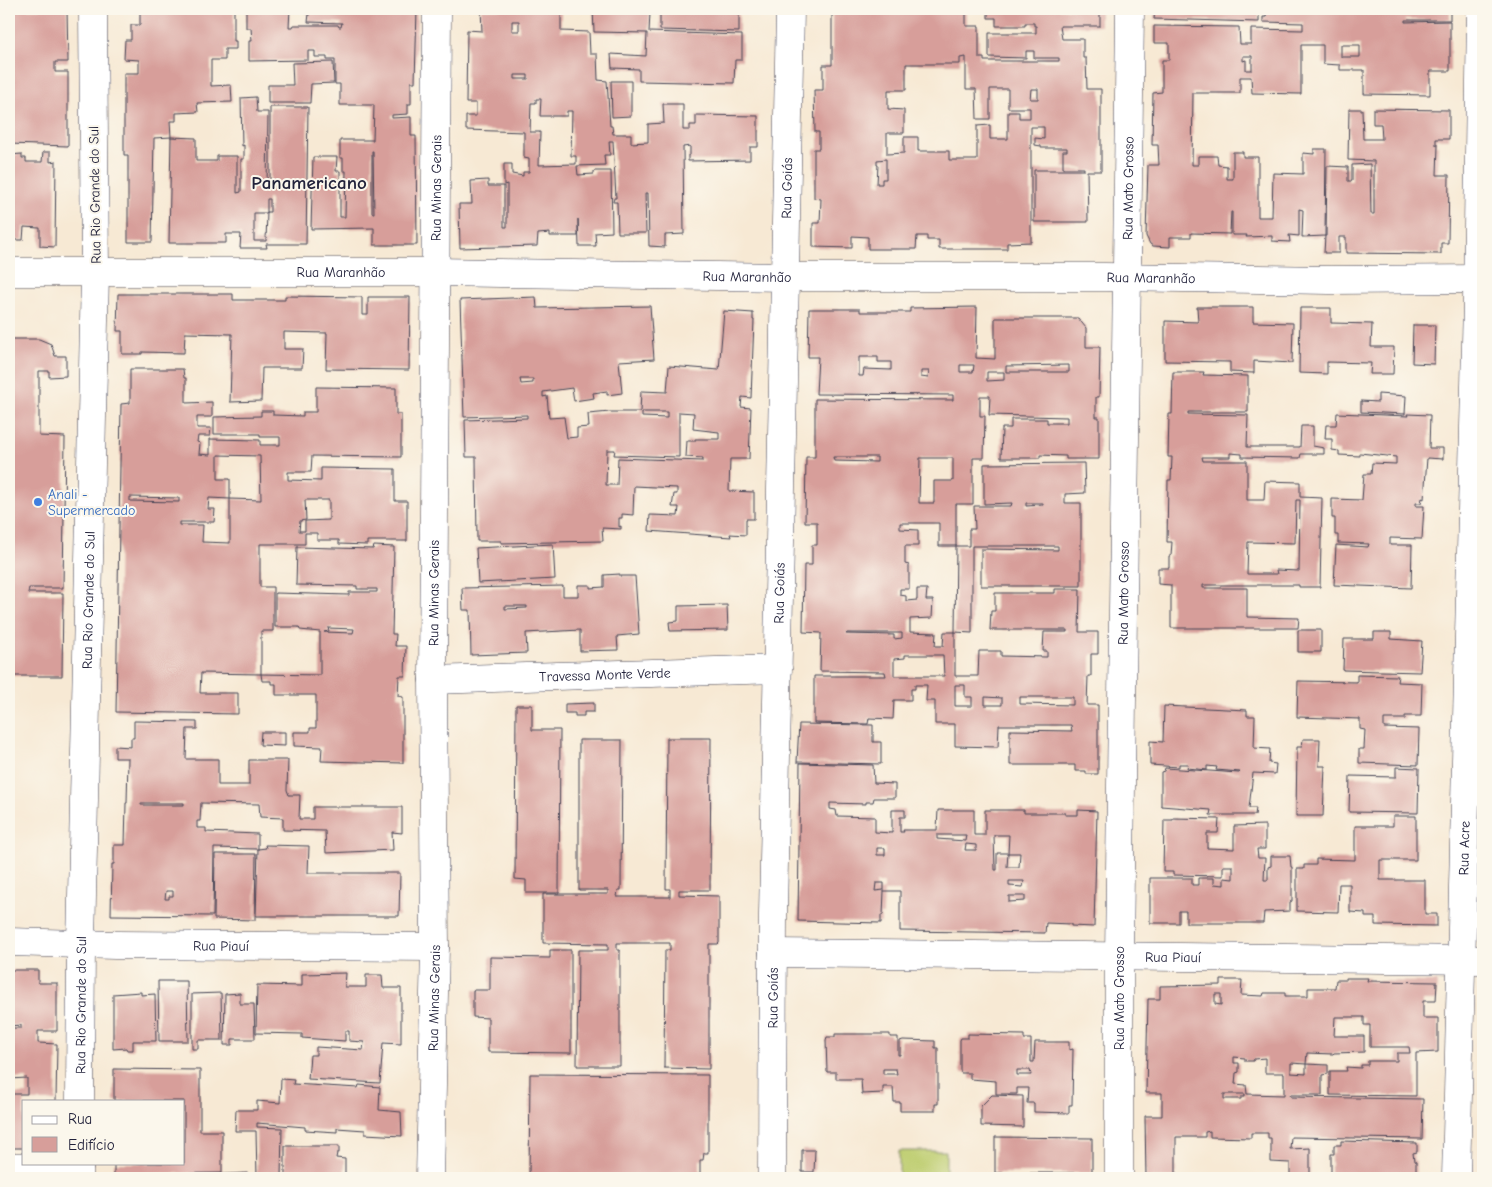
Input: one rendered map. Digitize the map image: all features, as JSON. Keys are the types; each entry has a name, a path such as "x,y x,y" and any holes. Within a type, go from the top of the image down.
{"street":[{"name":"Rua Rio Grande do Sul","path":"80,1100 81,944 96,273 93,9"},
{"name":"Rua Minas Gerais","path":"430,1178 435,947 433,680 437,9"},
{"name":"Rua Goiás","path":"772,1178 773,953 790,9"},
{"name":"Rua Mato Grosso","path":"1119,1178 1119,958 1130,9"},
{"name":"Rua Acre","path":"1456,1178 1472,961 1482,9"},
{"name":"Rua Maranhão","path":"9,272 435,272 785,277 1128,277 1330,280 1480,278"},
{"name":"Travessa Monte Verde","path":"433,680 778,669"},
{"name":"Rua Piauí","path":"9,942 435,947"},
{"name":"Rua Piauí","path":"773,953 1472,961"},
{"path":"9,1167 79,1169"}],"green space":[{"path":"899,1151 946,1151 946,1178 899,1178"}],"building":[{"path":"9,9 67,9 68,62 55,62 55,72 68,72 68,146 9,144"},
{"path":"140,9 234,9 234,41 236,41 236,49 225,49 225,60 211,60 211,86 231,85 232,102 197,103 198,112 176,113 176,121 170,121 171,137 154,138 152,242 128,242 128,155 124,155 124,73 139,73 139,60 124,59 125,40 131,40 131,25 140,25"},
{"path":"246,9 290,9 289,27 294,25 338,25 341,27 342,23 308,22 309,14 305,13 305,9 417,9 415,82 411,82 411,104 408,104 408,114 392,115 392,118 411,117 411,136 416,136 417,245 374,245 374,228 311,229 313,157 337,157 336,171 340,171 340,217 345,217 346,171 343,171 343,158 340,158 340,140 373,140 374,105 340,105 340,84 335,84 335,60 327,60 327,57 315,57 315,51 308,51 308,60 249,61 249,41 252,41 251,28 246,28","holes":["373,151 374,213 372,213"]},
{"path":"481,9 561,9 561,31 589,32 590,54 597,54 598,80 607,81 610,126 612,126 613,134 631,134 631,143 648,142 648,124 664,123 663,104 683,104 683,130 690,130 690,125 696,125 696,115 758,116 758,147 750,147 750,160 688,161 690,146 683,147 684,234 665,235 665,247 649,246 648,193 645,193 646,233 618,233 617,202 613,202 614,198 616,198 613,141 609,141 610,155 604,155 605,165 577,166 578,175 594,174 594,171 611,171 612,232 595,233 596,246 579,246 578,219 578,236 550,236 550,233 538,234 537,246 460,248 459,204 472,204 471,181 488,180 488,186 504,186 504,227 507,227 507,184 504,185 504,164 512,164 512,174 523,176 523,172 529,172 529,159 524,158 524,132 466,130 466,116 476,116 476,103 466,103 467,30 482,31","holes":["512,21 519,21 519,31 512,31","515,75 528,75 528,79 515,79","536,99 541,99 540,116 567,116 567,111 572,111 571,156 576,156 576,164 539,165 540,132 530,132 531,103 536,103"]},
{"path":"593,9 653,9 653,13 650,13 649,32 742,35 742,60 735,60 734,83 639,81 639,69 612,68 611,54 646,56 647,33 594,32"},
{"path":"660,9 739,9 739,32 660,30"},
{"path":"832,9 966,9 966,26 979,26 979,58 984,58 984,61 1059,61 1059,58 1034,58 1034,51 1026,51 1026,58 989,57 989,33 1036,33 1036,26 1034,26 1034,23 1025,23 1025,26 996,26 996,18 988,18 988,9 1100,9 1100,26 1060,26 1062,39 1083,39 1083,58 1086,58 1087,89 1101,89 1101,171 1087,171 1088,222 1034,222 1034,170 1084,170 1084,168 1063,168 1063,151 1067,151 1067,148 1041,148 1041,146 1035,145 1035,138 1044,139 1044,127 1031,127 1031,242 1007,243 1007,249 939,249 939,240 927,240 927,236 917,236 916,249 868,249 868,237 852,236 852,248 813,247 813,223 820,223 821,199 814,198 814,149 819,149 819,132 815,132 814,90 823,90 823,65 832,65","holes":["966,57 966,89 976,89 977,119 990,119 990,89 1008,89 1008,108 1030,108 1030,118 1019,118 1019,112 1008,112 1008,139 990,139 990,125 977,126 977,160 949,160 949,151 918,151 918,137 904,137 904,153 887,154 887,133 904,133 904,110 888,109 888,90 906,90 906,64 960,64 960,58","1031,89 1038,89 1038,99 1030,99","886,159 886,179 882,179 882,184 877,184 877,160"]},
{"path":"1155,9 1259,9 1259,22 1154,19"},
{"path":"1267,9 1450,9 1450,20 1405,20 1405,22 1450,21 1450,71 1430,71 1430,95 1364,94 1364,70 1340,70 1340,65 1323,64 1323,45 1301,45 1301,94 1252,93 1251,77 1240,77 1240,93 1193,93 1192,165 1198,165 1198,156 1217,156 1218,165 1227,166 1227,179 1233,179 1233,152 1243,152 1243,157 1258,157 1258,217 1272,217 1273,173 1303,174 1303,153 1314,154 1314,149 1326,149 1325,236 1302,237 1303,210 1299,209 1299,236 1289,235 1290,242 1272,241 1272,236 1246,237 1247,235 1232,235 1231,212 1230,234 1191,233 1191,237 1170,237 1170,247 1153,246 1146,236 1148,165 1159,165 1158,145 1152,145 1153,93 1162,92 1162,60 1169,60 1169,43 1154,43 1154,26 1239,27 1240,44 1251,44 1251,29 1303,30 1303,23 1263,22 1263,17 1266,17","holes":["1341,45 1360,45 1360,57 1341,57","1243,56 1252,56 1252,70 1246,70 1246,60 1243,61"]},
{"path":"333,62 334,83 311,84 310,103 268,103 268,85 293,85 292,63"},
{"path":"611,81 631,81 631,116 612,117"},
{"path":"256,97 257,112 268,112 267,188 270,188 270,107 308,107 306,244 266,244 267,248 240,248 241,234 226,234 226,243 169,243 171,137 196,138 196,161 217,161 217,156 237,156 237,193 241,192 241,159 244,159 244,145 242,146 241,98","holes":["267,199 270,199 270,212 267,212","254,213 267,213 266,241 254,241"]},
{"path":"1349,109 1362,109 1363,139 1382,139 1381,124 1373,124 1373,109 1449,110 1449,139 1436,139 1436,145 1438,145 1437,175 1449,175 1448,243 1441,243 1441,254 1346,253 1346,237 1339,237 1339,253 1324,253 1327,166 1348,167 1348,181 1352,181 1352,165 1370,164 1371,214 1374,214 1374,161 1348,160"},
{"path":"43,152 50,152 50,162 56,161 55,247 40,246 40,228 24,227 23,240 9,240 9,155 22,154 22,158 26,158 26,162 42,162"},
{"path":"118,294 233,294 233,300 285,300 285,296 362,297 362,315 368,315 368,297 410,297 409,370 326,369 327,333 284,332 284,349 303,349 302,368 262,368 261,401 230,402 232,334 185,333 184,353 142,352 142,354 122,354 122,331 117,331"},
{"path":"536,297 537,308 650,306 654,359 619,361 622,393 607,395 607,391 593,393 594,398 574,401 572,388 543,392 543,397 547,396 549,418 564,417 567,438 577,437 577,428 589,427 588,414 640,412 641,391 667,392 669,366 719,370 724,311 753,313 751,398 742,397 741,407 751,408 749,459 730,459 729,491 754,492 754,519 746,519 746,535 730,534 731,537 649,531 650,515 678,516 679,507 672,507 674,494 677,494 677,488 634,486 633,515 622,514 622,518 619,518 619,527 621,526 621,529 602,528 603,541 501,543 501,541 477,541 476,457 466,457 465,420 527,418 527,415 464,417 460,300","holes":["520,379 533,379 533,383 521,384","642,412 667,412 667,418 642,417","679,412 694,413 693,429 719,432 719,439 687,441 686,457 703,458 703,461 618,458 617,485 606,485 607,450 615,450 614,455 679,457"]},
{"path":"977,307 976,358 995,359 995,318 1078,318 1086,328 1086,347 1100,347 1099,397 1096,397 1096,417 1099,417 1099,459 1066,459 1066,456 1040,455 1040,458 1001,458 1002,428 1011,428 1011,419 1047,419 1047,423 1067,423 1067,417 989,415 990,396 980,396 980,416 985,416 984,458 973,458 973,504 956,504 956,546 939,546 939,523 900,523 900,529 918,530 918,546 905,546 905,564 909,565 909,589 900,589 900,595 906,596 906,601 917,600 917,589 927,589 926,600 933,600 932,618 910,619 910,632 936,633 935,646 943,646 944,632 955,632 955,676 978,676 979,651 1001,651 1001,656 1047,657 1047,651 1043,651 1044,632 1067,632 1067,630 990,630 991,611 995,611 995,593 1055,593 1055,589 1080,589 1079,632 1098,632 1098,654 1091,654 1091,676 1088,676 1087,705 1098,705 1098,774 1086,774 1086,771 1075,771 1075,765 1010,765 1010,730 1072,731 1071,725 999,725 998,747 955,746 955,724 935,724 935,701 926,701 927,685 915,685 915,689 911,689 911,700 894,700 893,719 869,718 868,724 814,723 814,676 886,676 885,672 820,671 821,633 803,632 804,565 812,565 812,545 817,545 817,522 805,522 806,457 815,457 815,399 953,400 953,395 816,394 818,357 808,357 809,309 860,309 860,312 910,312 910,308","holes":["859,357 878,357 878,362 891,362 891,370 864,369 863,376 859,376","960,365 974,365 973,372 960,372","1069,365 1069,372 1006,372 1006,366","921,371 929,371 928,378 921,377","987,372 1004,372 1004,380 987,381","833,457 877,457 877,462 834,461","920,458 953,458 953,481 934,481 934,503 919,503","902,633 902,638 894,639 894,635 846,634","905,655 943,655 944,676 894,676 894,659 905,658","955,685 965,685 965,697 972,697 972,706 955,706","985,697 1002,698 1002,705 985,705","1020,697 1073,697 1073,705 1020,704"]},
{"path":"1197,307 1253,307 1253,322 1293,323 1292,363 1254,361 1254,373 1230,372 1230,362 1165,361 1165,321 1198,322"},
{"path":"1300,308 1331,308 1331,323 1372,324 1371,347 1394,347 1393,374 1370,374 1371,363 1327,362 1327,374 1299,373"},
{"path":"1413,325 1435,325 1434,364 1412,363"},
{"name":"Anali - Supermercado","path":"9,339 39,339 51,344 55,356 66,356 66,376 49,377 49,371 39,371 39,436 65,437 63,588 29,588 28,593 63,593 62,676 9,676"},
{"path":"130,369 183,369 184,378 186,378 186,403 212,402 212,417 197,417 197,428 211,428 210,436 198,436 197,442 200,443 199,454 210,455 210,439 260,440 260,445 280,445 280,437 260,437 260,434 214,434 214,417 261,416 261,411 273,411 273,415 303,416 303,412 316,412 316,387 396,388 396,414 401,414 401,457 312,456 311,472 288,472 288,480 321,481 321,468 395,469 395,501 407,501 407,541 367,541 367,545 339,544 339,540 317,540 317,533 305,533 305,544 260,544 260,587 273,587 273,631 261,631 261,674 201,673 200,693 238,693 238,714 116,712 121,404 130,403","holes":["218,455 260,456 261,500 230,499 230,479 218,479","130,497 179,498 179,502 130,501","209,498 230,499 230,543 202,542 203,525 179,525 179,522 214,522 215,509 208,509","305,500 329,500 329,520 305,521 305,531 299,531 300,521 306,520"]},
{"path":"1173,372 1204,372 1203,375 1248,376 1248,412 1188,412 1188,414 1248,415 1247,447 1300,447 1301,426 1313,426 1313,446 1324,448 1324,454 1301,454 1300,458 1242,457 1242,454 1230,453 1230,457 1202,457 1203,461 1247,461 1247,500 1264,500 1265,481 1300,482 1300,497 1322,498 1320,587 1299,587 1299,585 1203,585 1203,588 1247,588 1247,617 1299,618 1298,628 1171,628 1171,585 1158,584 1158,568 1169,568 1169,556 1171,556 1172,542 1167,542 1168,480 1171,480 1172,457 1168,457 1169,414 1172,414","holes":["1296,500 1300,500 1299,571 1276,570 1277,574 1247,574 1248,542 1295,543"]},
{"path":"1378,394 1406,396 1405,414 1361,412 1361,401 1378,402"},
{"path":"1337,413 1430,415 1429,448 1443,448 1443,459 1427,458 1424,499 1422,498 1421,503 1416,503 1416,506 1424,506 1422,539 1390,538 1390,545 1412,545 1411,588 1334,585 1336,545 1368,547 1369,544 1338,543 1338,535 1335,535 1335,518 1332,518 1332,499 1362,500 1364,474 1371,474 1372,463 1396,464 1396,457 1360,453 1360,456 1339,455 1339,451 1332,450 1332,439 1325,439 1326,425 1336,425"},
{"path":"1084,463 1085,493 1065,494 1065,503 1081,503 1081,586 981,586 981,549 1058,550 1058,546 972,546 972,633 955,632 956,546 969,546 969,529 975,529 974,506 1011,506 1012,503 984,504 984,464","holes":["1026,503 1043,503 1043,505 1026,506"]},
{"path":"553,544 555,579 478,583 476,548"},
{"path":"374,546 394,547 392,634 396,634 395,646 406,646 405,676 399,676 398,696 403,697 403,763 321,761 322,747 294,746 294,732 310,732 310,728 316,728 316,695 276,695 276,684 271,684 271,681 262,681 261,674 320,675 320,632 300,630 299,627 275,627 275,593 349,595 349,592 377,592 377,589 357,589 357,586 296,585 297,547 373,549","holes":["328,628 354,629 353,633 324,632 329,631"]},
{"path":"620,574 620,576 635,576 639,634 617,636 618,650 580,651 580,630 526,633 527,653 471,655 470,610 463,610 462,588 563,586 563,596 578,596 578,585 590,585 590,588 604,587 604,575","holes":["505,606 527,606 527,608 505,609"]},
{"path":"727,605 728,630 670,631 669,622 678,621 678,606"},
{"path":"1298,630 1321,630 1321,652 1298,652"},
{"path":"1374,632 1391,632 1391,639 1422,641 1420,672 1343,670 1344,639 1374,639"},
{"path":"1357,675 1398,676 1397,682 1422,683 1421,716 1405,716 1405,719 1384,719 1384,728 1419,729 1418,765 1359,763 1359,749 1364,749 1365,730 1360,729 1360,719 1297,717 1298,681 1357,682"},
{"path":"594,703 594,712 584,712 584,716 575,716 575,713 565,713 565,704"},
{"path":"516,705 532,705 532,730 560,730 559,893 526,893 526,880 515,879"},
{"path":"1164,706 1247,710 1247,716 1255,716 1254,748 1270,749 1269,763 1276,764 1275,774 1253,773 1249,808 1256,808 1255,815 1210,815 1211,810 1161,806 1161,772 1165,768 1240,772 1216,770 1217,767 1207,766 1207,770 1187,768 1188,764 1179,764 1179,767 1150,765 1150,741 1163,742"},
{"path":"134,721 197,722 197,729 187,729 186,759 218,759 218,785 249,785 249,760 288,760 287,790 289,795 300,795 299,819 313,819 313,807 402,807 402,833 392,832 393,850 326,853 325,831 283,830 283,818 260,817 259,804 201,803 200,821 197,821 197,828 206,828 206,832 258,834 258,849 214,848 213,916 111,915 114,845 125,845 127,803 128,758 115,758 115,746 131,747 131,738 134,738","holes":["141,803 184,803 184,805 141,805","166,891 173,891 173,896 165,899"]},
{"path":"799,724 873,725 873,742 881,742 881,764 797,762"},
{"path":"261,732 285,732 285,746 260,745"},
{"path":"667,738 711,738 710,890 679,890 679,895 719,896 719,943 709,944 709,1069 664,1068 665,950 670,950 670,943 617,943 617,950 620,950 620,1066 577,1066 578,950 608,950 608,944 543,943 543,894 608,894 608,890 579,890 579,740 622,740 621,890 618,890 617,897 670,897 670,889 666,889"},
{"path":"1303,739 1320,739 1319,766 1325,766 1323,816 1296,816 1297,747 1302,747"},
{"path":"800,763 873,765 874,783 895,784 895,798 874,798 873,802 866,802 866,804 830,803 830,809 836,810 837,816 875,817 875,832 892,833 892,810 905,810 905,817 900,817 900,832 904,832 903,830 937,830 938,810 974,810 974,835 985,835 985,810 1024,810 1024,813 1065,813 1065,815 1078,815 1078,810 1097,811 1094,927 1046,923 1045,933 900,931 900,891 884,891 881,923 798,921","holes":["937,835 966,835 965,841 937,839","994,835 1009,835 1008,853 997,853 997,870 995,870","966,844 976,845 976,850 965,850","877,848 885,848 885,855 877,855","1008,853 1020,853 1019,867 1007,867","1009,881 1024,881 1023,887 1009,886","876,883 884,883 884,890 875,891","1009,896 1025,896 1025,901 1009,902"]},
{"path":"1396,767 1419,768 1418,813 1349,812 1350,776 1396,777"},
{"path":"1393,816 1416,816 1416,860 1380,860 1380,880 1425,880 1425,914 1437,914 1437,926 1375,925 1375,917 1365,917 1365,913 1350,912 1350,884 1339,884 1338,912 1297,911 1297,869 1304,869 1304,865 1316,865 1316,859 1355,860 1355,826 1393,826"},
{"path":"1173,818 1219,819 1218,833 1207,833 1207,848 1234,849 1234,826 1265,825 1265,849 1257,849 1258,858 1265,858 1264,880 1268,880 1268,867 1271,866 1271,856 1290,856 1292,867 1292,901 1290,902 1290,911 1264,912 1263,923 1186,923 1186,911 1179,911 1179,923 1150,923 1150,878 1192,878 1192,885 1198,885 1198,878 1214,878 1214,884 1224,885 1224,878 1233,879 1233,866 1223,866 1223,876 1173,875 1173,872 1163,872 1164,820 1173,820"},
{"path":"265,845 309,846 308,873 400,873 399,916 256,916 258,849 266,848"},
{"path":"215,854 256,854 255,920 214,919"},
{"path":"550,950 571,950 571,1053 488,1052 488,1018 473,1017 473,990 490,990 490,957 550,958"},
{"path":"9,970 38,970 38,983 57,983 57,1031 38,1031 38,1043 57,1044 56,1100 22,1100 22,1148 9,1148 9,1094 27,1094 27,1078 9,1079 9,1028 21,1028 21,1025 9,1026"},
{"path":"346,973 345,987 366,987 366,975 382,975 383,988 401,988 401,1044 383,1043 380,1083 308,1079 310,1055 316,1055 316,1047 363,1050 364,1042 349,1041 349,1031 345,1031 345,1041 302,1038 302,1034 256,1033 257,985 302,986 302,974"},
{"path":"1346,978 1368,978 1367,981 1437,982 1436,1001 1423,1001 1423,1018 1438,1018 1438,1052 1416,1053 1416,1096 1330,1095 1330,1071 1347,1071 1346,1067 1361,1068 1361,1065 1368,1065 1368,1061 1397,1061 1397,1053 1410,1053 1409,1047 1370,1047 1370,1025 1364,1025 1364,1017 1335,1017 1334,1036 1364,1036 1364,1052 1307,1053 1306,1064 1328,1065 1328,1074 1322,1075 1322,1095 1290,1095 1291,1097 1423,1099 1422,1139 1291,1137 1290,1149 1310,1148 1310,1178 1290,1178 1290,1163 1271,1162 1271,1138 1268,1138 1268,1133 1251,1133 1251,1138 1210,1137 1210,1131 1205,1132 1205,1137 1176,1137 1176,1178 1146,1178 1145,1116 1162,1116 1162,1093 1146,1093 1148,999 1160,999 1160,986 1221,985 1221,980 1242,980 1241,995 1263,996 1264,993 1285,993 1285,996 1308,996 1308,988 1335,988 1336,980 1346,980","holes":["1215,994 1221,994 1221,1005 1215,1004","1234,1057 1245,1058 1245,1061 1265,1058 1265,1073 1284,1073 1284,1095 1247,1094 1246,1085 1235,1084 1236,1073 1239,1072 1239,1063 1234,1063","1291,1063 1306,1064 1306,1074 1291,1073","1224,1094 1245,1094 1245,1097 1241,1097 1241,1099 1224,1099"]},
{"path":"158,981 187,981 188,1041 159,1041"},
{"path":"141,992 141,995 155,994 156,1041 133,1041 133,1050 127,1050 126,1048 113,1049 113,994"},
{"path":"221,993 222,1040 198,1040 198,1049 192,1049 192,994"},
{"path":"240,993 240,1004 254,1004 255,1039 232,1039 232,1045 224,1045 225,994"},
{"path":"835,1034 890,1034 890,1037 898,1037 898,1055 900,1055 900,1041 935,1041 935,1048 938,1048 938,1104 935,1104 935,1111 900,1111 900,1102 894,1102 893,1087 883,1087 883,1093 862,1094 861,1079 836,1079 836,1072 827,1072 826,1040 827,1037 835,1037","holes":["883,1069 896,1069 897,1074 883,1074"]},
{"path":"968,1034 1024,1035 1024,1039 1031,1039 1031,1062 1034,1062 1035,1042 1069,1042 1069,1050 1073,1049 1072,1105 1069,1105 1069,1113 1034,1112 1034,1103 1027,1103 1028,1088 1017,1088 1017,1094 996,1094 996,1081 970,1079 970,1073 961,1073 960,1040 961,1038 968,1038","holes":["1017,1070 1030,1070 1031,1075 1017,1075"]},
{"path":"114,1069 200,1070 200,1131 222,1131 222,1173 130,1174 130,1178 114,1178 114,1164 185,1164 185,1100 114,1100"},
{"path":"530,1074 708,1075 708,1153 704,1153 703,1160 700,1160 700,1178 529,1178"},
{"path":"281,1079 294,1080 293,1084 358,1088 359,1085 380,1087 379,1110 401,1112 402,1136 365,1134 365,1130 337,1128 337,1132 305,1130 305,1127 257,1123 257,1127 282,1128 281,1178 257,1178 256,1131 235,1131 236,1110 257,1110 257,1101 280,1103"},
{"path":"992,1095 1023,1096 1023,1127 981,1126 981,1106"},
{"path":"995,1137 1092,1138 1092,1173 995,1173"},
{"path":"1341,1141 1417,1143 1417,1152 1413,1153 1414,1161 1416,1162 1416,1175 1413,1175 1413,1178 1331,1178 1331,1154 1334,1154 1334,1145 1341,1145"},
{"path":"285,1146 339,1146 339,1153 337,1153 336,1158 345,1159 345,1178 285,1178"},
{"path":"802,1150 815,1150 814,1172 802,1172"},
{"path":"247,1173 251,1175 251,1178 203,1178 203,1175"}],"place":[{"name":"Anali - Supermercado","path":"38,502"}],"district":[{"name":"Panamericano","path":"309,183"}]}
